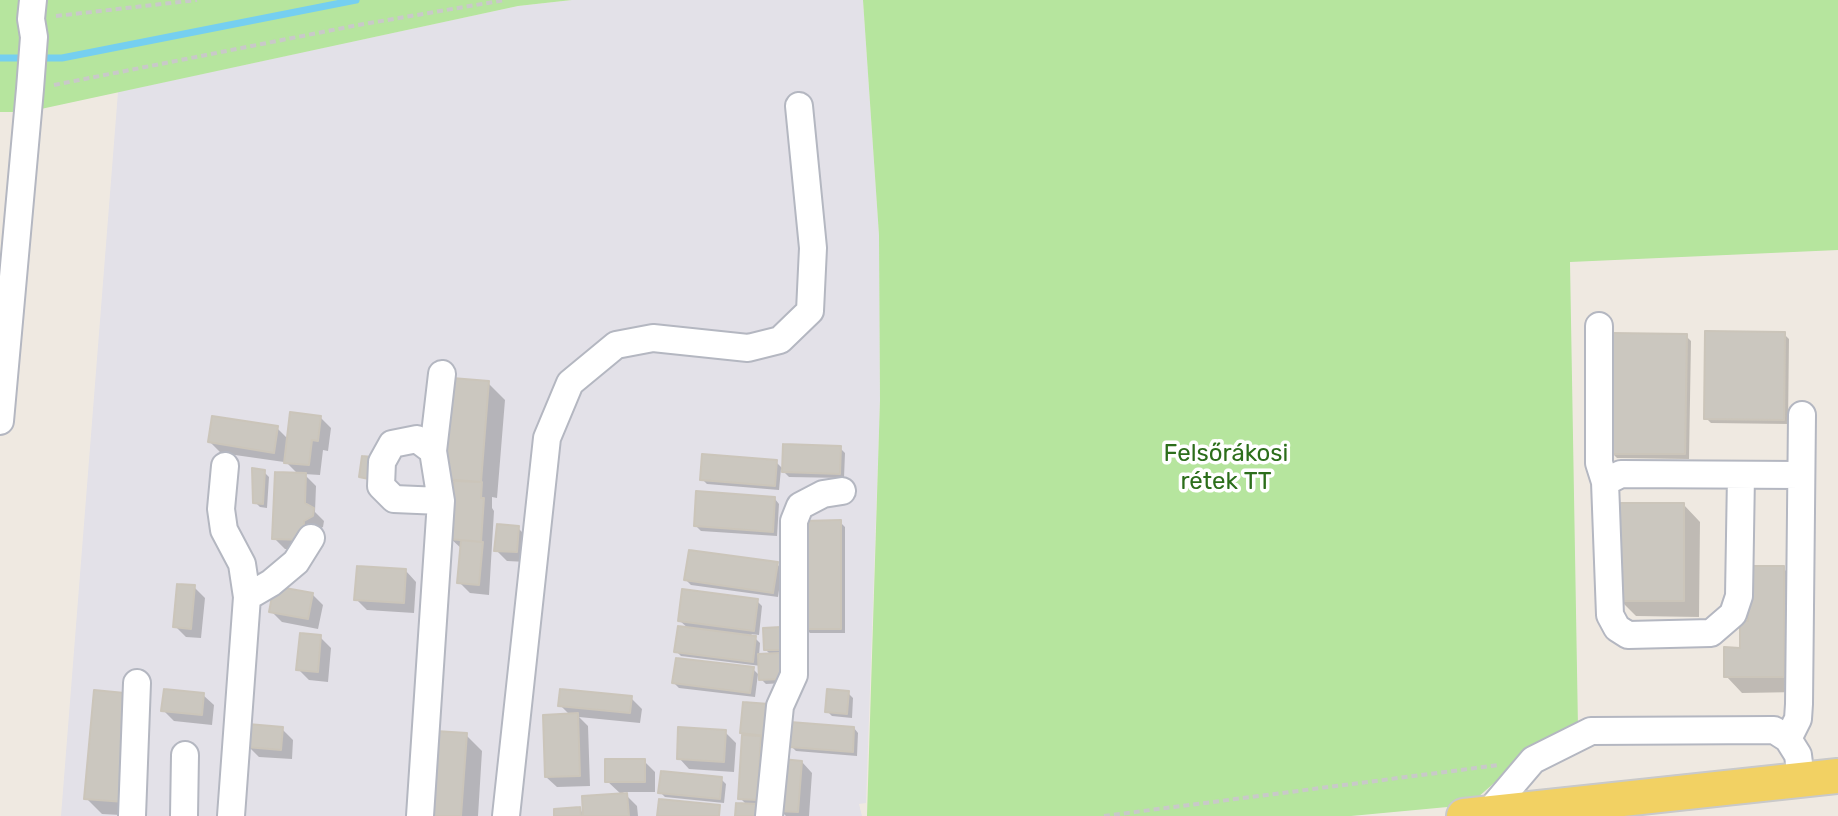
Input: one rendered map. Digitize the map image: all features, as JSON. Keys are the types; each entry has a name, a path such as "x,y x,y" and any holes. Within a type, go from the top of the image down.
{"main road":[{"path":"1476,814 1570,807 1838,776"}],"lane":[{"path":"0,421 31,84 33,19"},
{"path":"506,816 547,438 570,383 616,345 653,338 748,348 780,340 810,311 813,248 799,106"},
{"path":"1599,326 1599,463 1605,482 1610,615 1617,628 1628,635 1711,633 1733,614 1739,596 1741,475"},
{"path":"420,816 441,501 433,451 442,374"},
{"path":"1788,739 1798,719 1799,704 1802,415"},
{"path":"433,451 417,439 392,444 382,462 381,486 394,499 441,501"},
{"path":"225,466 221,509 224,530 242,564 247,597 231,816"},
{"path":"1605,482 1621,474 1801,475"},
{"path":"769,816 780,706 794,675 794,521 800,506 823,494 842,491"},
{"path":"247,597 271,583 296,562 311,538"},
{"path":"132,816 137,683"},
{"path":"1476,814 1533,760 1591,731 1774,730 1788,739 1798,755 1801,780"},
{"path":"184,816 185,755"}],"path":[{"path":"33,19 197,0"},
{"path":"31,84 505,0"},
{"path":"1104,816 1533,760"}],"shaded area":[{"path":"572,0 863,0 879,235 880,400 866,803 859,804 862,816 61,816 118,92 518,6"}],"green space":[{"path":"0,0 572,0 518,6 27,112 0,112"},
{"name":"Felsőrákosi rétek TT","path":"863,0 1838,0 1838,250 1570,262 1578,728 1525,756 1469,805 1351,816 867,816 880,400 879,235"}],"building":[{"path":"1705,331 1785,332 1784,420 1704,419"},
{"path":"1611,333 1687,334 1685,454 1610,454"},
{"path":"452,378 489,381 481,482 443,479"},
{"path":"290,412 321,416 318,441 312,440 309,465 284,463"},
{"path":"212,416 278,426 274,453 208,442"},
{"path":"783,444 841,446 840,474 782,472"},
{"path":"702,454 777,460 775,486 700,480"},
{"path":"362,456 372,457 369,479 359,477"},
{"path":"252,468 265,470 263,504 253,503"},
{"path":"275,472 306,473 305,503 314,508 313,516 304,521 303,540 272,539"},
{"path":"454,481 482,482 481,542 449,539"},
{"path":"696,491 775,497 773,532 694,526"},
{"path":"1619,503 1684,503 1684,601 1618,601"},
{"path":"841,520 841,629 803,629 803,521"},
{"path":"497,524 519,526 517,552 494,551"},
{"path":"461,540 483,542 479,585 457,583"},
{"path":"689,550 778,562 773,593 684,580"},
{"path":"357,566 406,569 404,603 354,600"},
{"path":"1748,566 1784,566 1784,677 1724,677 1724,647 1740,648 1740,621 1748,621"},
{"path":"177,584 195,585 191,629 173,627"},
{"path":"274,586 313,593 308,619 269,612"},
{"path":"682,589 758,599 754,631 678,621"},
{"path":"678,626 756,636 753,662 674,652"},
{"path":"781,627 782,650 764,650 763,628"},
{"path":"300,633 321,635 318,672 296,670"},
{"path":"780,653 781,679 759,680 758,654"},
{"path":"676,658 754,667 750,693 672,683"},
{"path":"164,689 204,693 202,715 161,711"},
{"path":"560,689 632,696 630,713 558,706"},
{"path":"827,689 849,691 847,714 825,712"},
{"path":"94,690 135,694 125,802 84,799"},
{"path":"743,702 769,704 766,736 740,733"},
{"path":"578,713 580,776 545,777 543,715"},
{"path":"790,722 854,727 853,752 789,747"},
{"path":"248,724 283,727 281,750 246,747"},
{"path":"678,727 726,730 724,762 677,759"},
{"path":"436,731 467,733 461,816 430,816"},
{"path":"742,735 761,736 757,800 738,799"},
{"path":"605,759 645,759 645,782 605,782"},
{"path":"782,759 802,761 798,812 777,811"},
{"path":"661,771 722,777 720,799 658,793"},
{"path":"627,793 629,816 583,816 582,796"},
{"path":"659,799 720,805 719,816 657,816"},
{"path":"736,803 757,804 756,816 735,816"},
{"path":"580,807 581,816 554,816 554,809"}],"waterway":[{"path":"0,58 62,58 356,0"}]}
